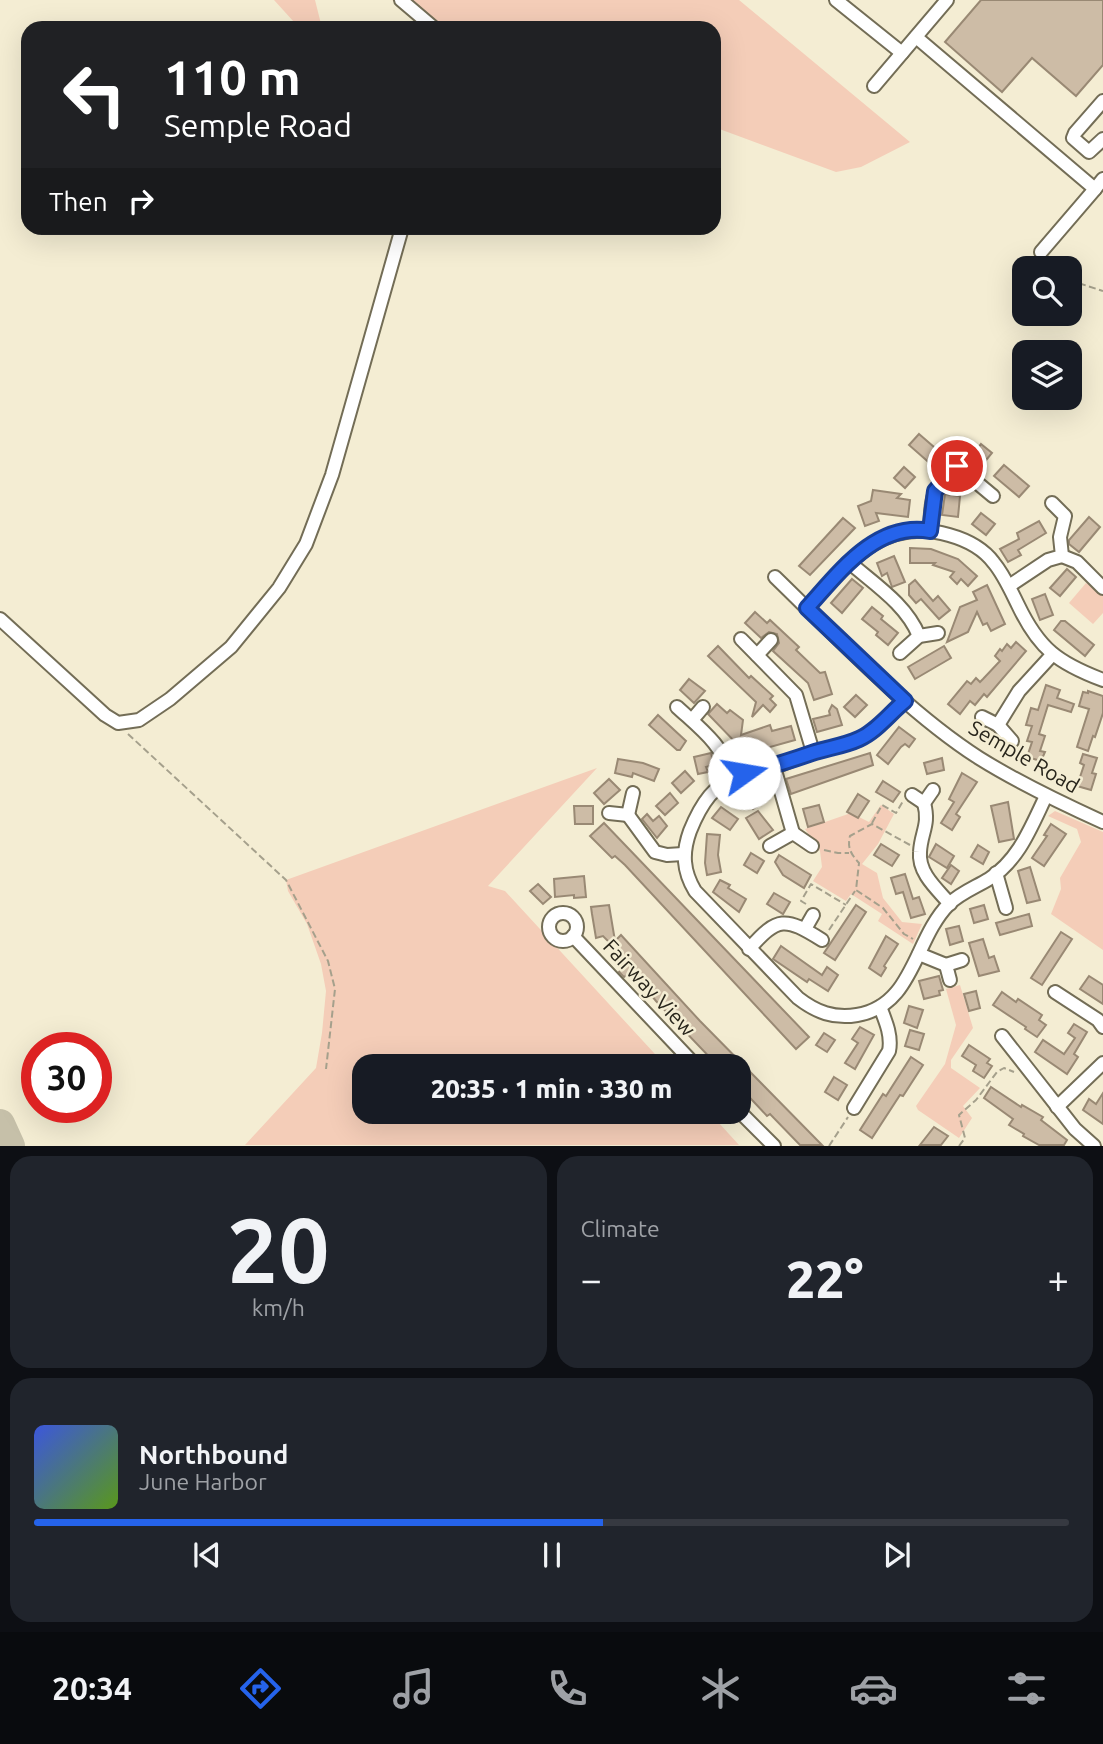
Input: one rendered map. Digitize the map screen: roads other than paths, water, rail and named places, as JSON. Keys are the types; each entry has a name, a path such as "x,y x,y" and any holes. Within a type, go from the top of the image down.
{"street":[{"path":"401,0 426,21"},
{"path":"836,0 902,53"},
{"path":"874,86 947,0"},
{"path":"916,37 1099,184 1041,252"},
{"path":"1103,101 1073,138 1089,152 1103,139"},
{"path":"0,619 114,722 133,721 148,715 231,647 279,588 306,544 332,475 400,235"},
{"path":"930,531 935,491 957,466 957,446"},
{"path":"957,466 993,496"},
{"path":"1052,503 1065,516 1060,537 1062,556"},
{"path":"807,608 849,562 866,548 903,531 930,531 968,541 982,550 1009,586 1031,632 1052,655 1075,669 1103,680"},
{"path":"1009,586 1048,560 1062,556 1077,562 1103,588"},
{"path":"849,562 903,610 912,620 919,636"},
{"name":"Semple Road","path":"775,577 905,701 978,757 1046,796 1103,822"},
{"path":"900,653 919,636 938,633"},
{"path":"741,639 796,695 813,752"},
{"path":"757,655 771,640"},
{"path":"998,725 1019,691 1052,655"},
{"path":"905,701 878,727 859,739 733,778 719,785 704,803 694,822 683,854 688,878 695,891 749,949 798,998 813,1009 844,1017 863,1014 880,1007 896,995 937,918 950,904 1010,862 1026,838 1046,796"},
{"path":"677,707 717,744 727,760 733,778"},
{"path":"692,720 703,707"},
{"path":"982,717 998,725 1013,741"},
{"path":"774,767 793,832 812,846"},
{"path":"933,790 924,803 927,825 919,853 926,876 950,904"},
{"path":"628,815 633,793"},
{"path":"909,796 924,803"},
{"path":"609,813 628,815 655,852 667,855 683,854"},
{"path":"770,846 793,832"},
{"path":"996,873 1006,908"},
{"path":"805,929 813,915"},
{"path":"749,949 775,924 795,925 822,940"},
{"name":"Fairway View","path":"573,936 685,1054"},
{"path":"921,949 946,965 950,980"},
{"path":"946,965 962,960"},
{"path":"1055,992 1070,995 1103,1027"},
{"path":"854,1108 885,1061 891,1042 880,1007"},
{"path":"1002,1036 1018,1067 1094,1146"},
{"path":"1058,1107 1103,1063"},
{"path":"856,1080 867,1088"},
{"path":"751,1123 775,1146"}]}
